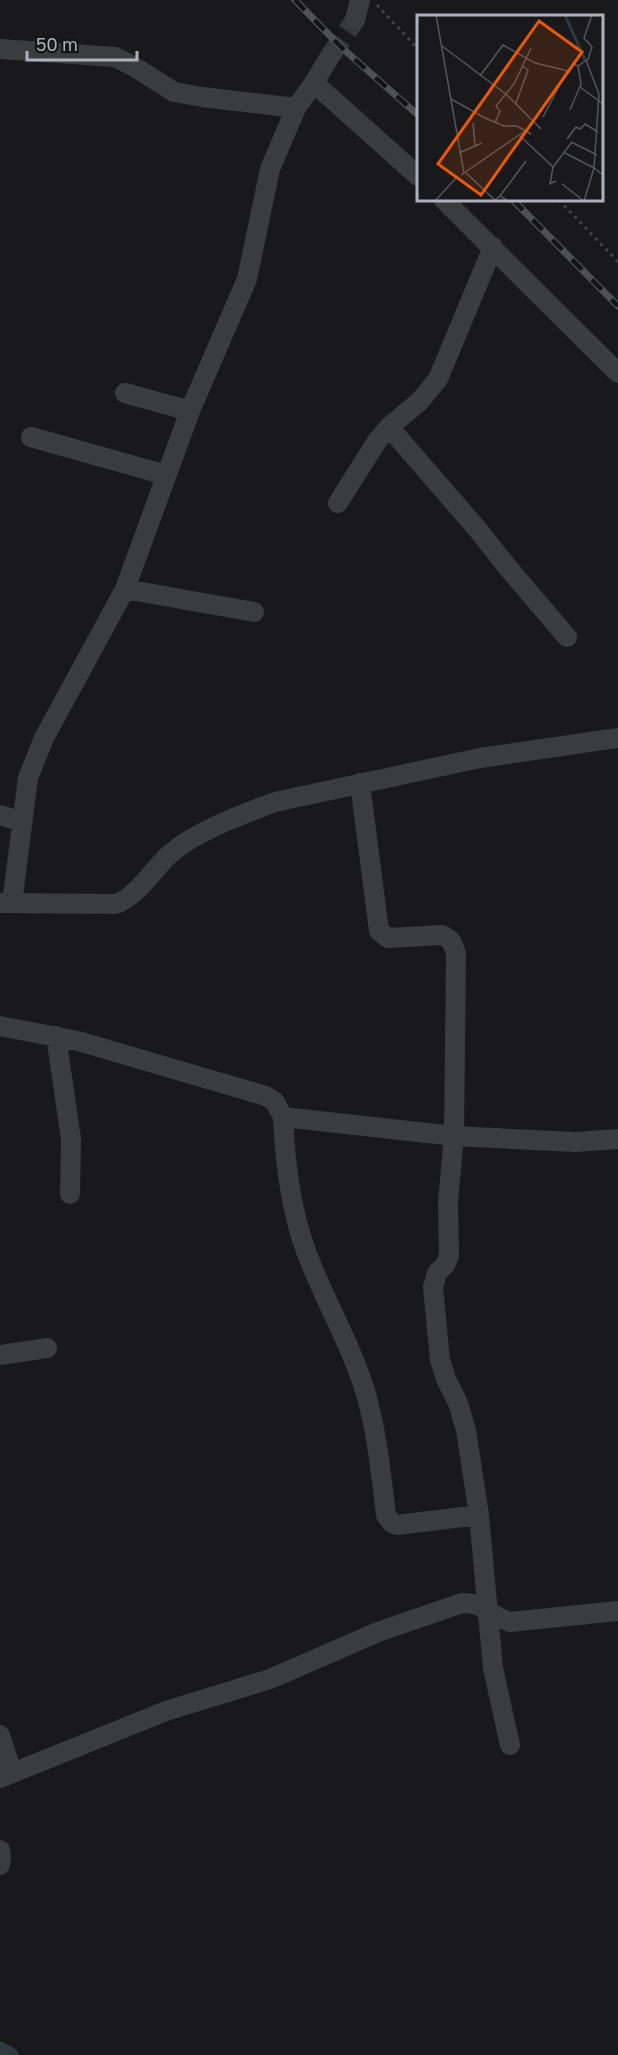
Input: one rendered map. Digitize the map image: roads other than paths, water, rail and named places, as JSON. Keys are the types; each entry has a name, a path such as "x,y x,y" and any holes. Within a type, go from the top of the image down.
{"street":[{"path":"355,21 360,0"},
{"path":"0,49 115,57 174,92 296,108"},
{"path":"330,56 296,108 270,169 247,279 190,411 125,589 41,746 28,778 6,903 116,904 130,897 170,854 201,834 275,802 480,758 618,738"},
{"path":"314,83 417,175"},
{"path":"445,201 618,373"},
{"path":"338,503 377,441 389,427 420,401 438,380 493,247"},
{"path":"125,393 190,411"},
{"path":"389,427 567,637"},
{"path":"31,437 166,475"},
{"path":"125,589 254,612"},
{"path":"360,783 379,932 388,938 442,935 449,938 456,954 454,1136 448,1201 449,1256 437,1274 433,1287 442,1370 462,1414 478,1515 493,1668 510,1745"},
{"path":"0,815 22,822"},
{"path":"0,1026 56,1036 266,1096 275,1102 283,1117 287,1177 299,1229 366,1394 378,1450 386,1515 392,1523 397,1525 478,1515"},
{"path":"56,1036 71,1140 70,1194"},
{"path":"283,1117 454,1136 575,1142 618,1139"},
{"path":"0,1355 47,1348"},
{"path":"0,1735 6,1776 166,1712 270,1679 378,1632 462,1603 474,1603 510,1622 618,1611"},
{"path":"0,1850 2,1857 0,1865"}],"waterway":[{"path":"0,2049 11,2055"}],"tunnel":[{"path":"330,56 355,20"}],"railway":[{"path":"295,0 341,47 417,114"},
{"path":"514,201 618,306"}]}
